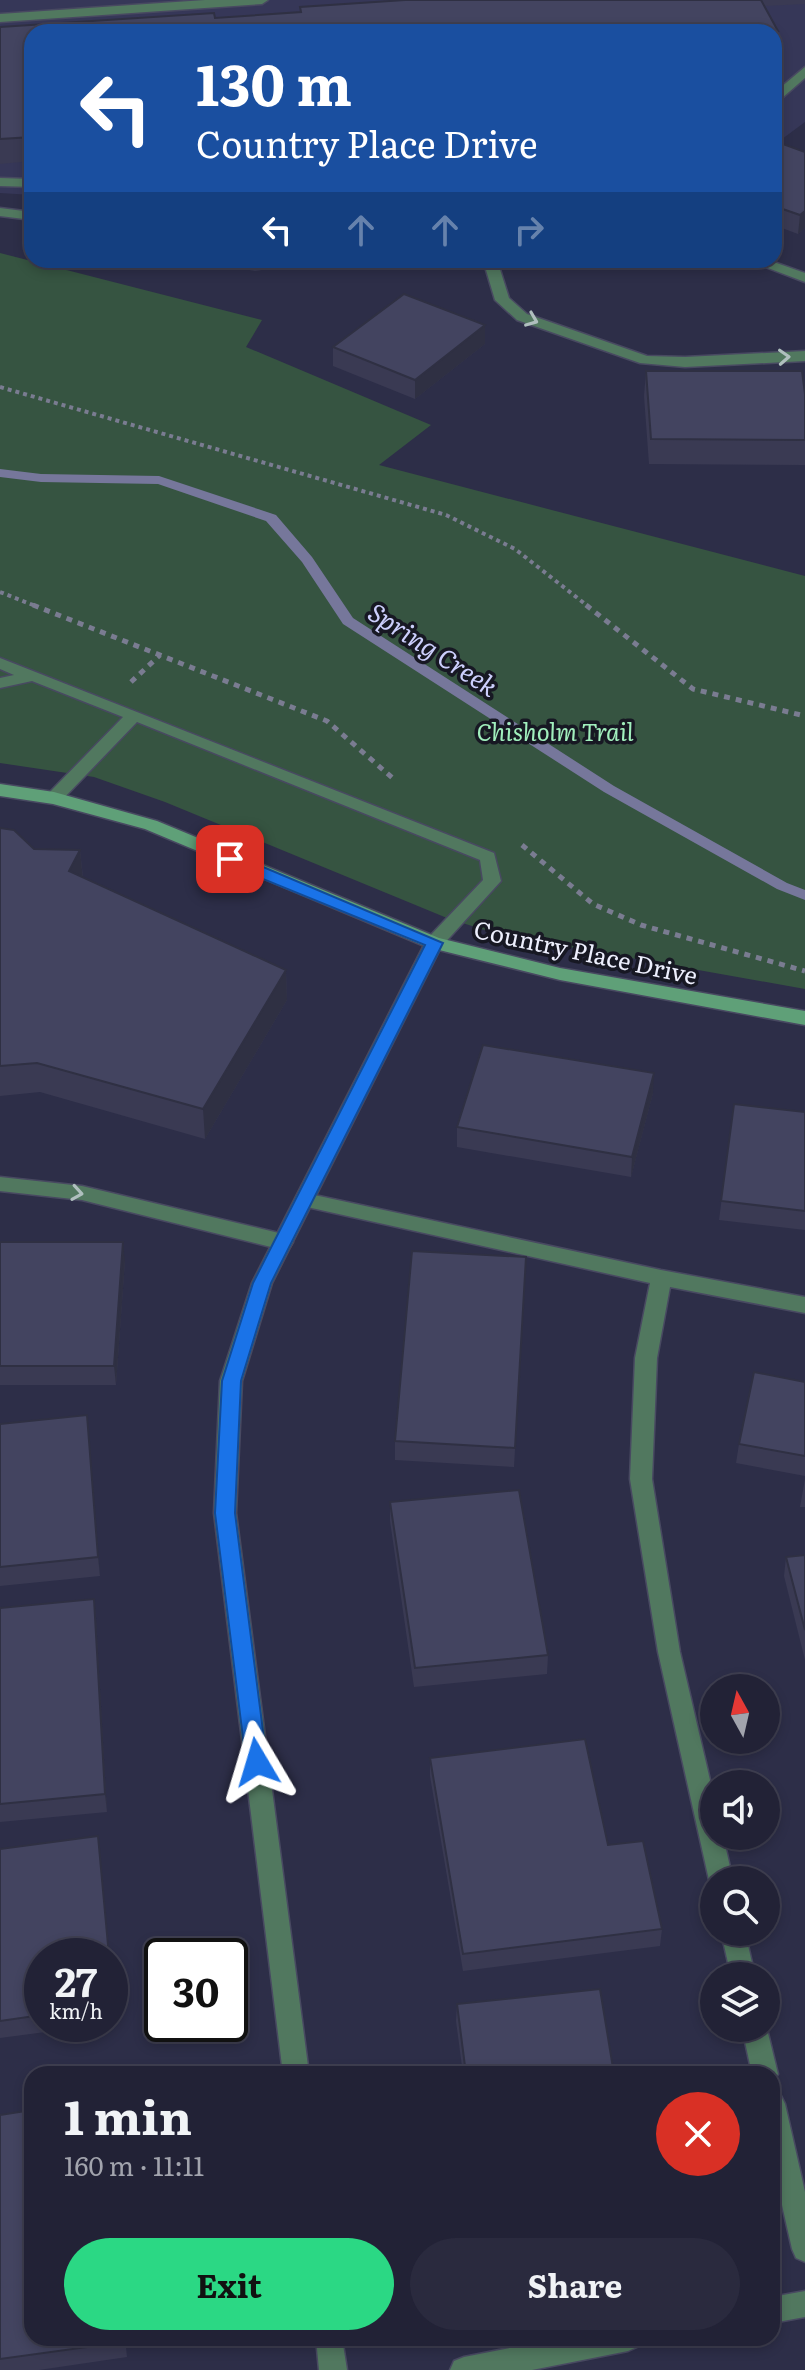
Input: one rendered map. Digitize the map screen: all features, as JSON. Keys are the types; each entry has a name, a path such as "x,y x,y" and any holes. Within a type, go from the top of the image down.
{"street":[{"path":"0,18 179,3 262,0"},
{"path":"782,93 805,71"},
{"path":"0,182 24,183"},
{"path":"0,212 24,215"},
{"path":"492,268 502,300 522,317 645,360 685,362 805,356"},
{"path":"777,268 805,278"},
{"path":"0,663 488,857 492,881 434,943 262,1283 231,1381 225,1513 295,2066"},
{"path":"0,683 32,676"},
{"path":"54,798 134,715"},
{"name":"Country Place Drive","path":"0,790 54,798 151,825 434,943 560,974 805,1018"},
{"path":"0,1184 82,1193 283,1242"},
{"path":"305,1200 661,1278 805,1305"},
{"path":"661,1278 646,1358 641,1479 669,1652 718,1866"},
{"path":"758,2042 763,2066"},
{"path":"780,2139 805,2249"},
{"path":"780,2309 805,2304"},
{"path":"330,2346 333,2370"},
{"path":"464,2370 587,2346"}],"path":[{"path":"0,387 22,390 446,515 515,549 693,689 805,716"}],"shaded area":[{"path":"0,0 805,0 805,122 782,139 782,24 24,24 24,194 0,193"}],"green space":[{"name":"Chisholm Trail","path":"0,253 24,259 24,268 59,268 262,320 246,347 431,425 379,465 805,576 805,989 497,934 447,918 165,802 94,777 0,763"}],"building":[{"path":"405,0 761,0 774,24 46,24 214,13 215,18 301,12 300,7"},
{"path":"24,25 24,138 0,139 0,27"},
{"path":"782,145 805,152 805,211 800,215 782,209"},
{"path":"404,294 485,325 415,380 333,347"},
{"path":"646,371 802,371 805,440 651,439"},
{"path":"0,828 14,830 34,849 80,850 69,871 286,970 203,1109 37,1063 0,1066"},
{"path":"483,1045 654,1073 632,1157 457,1127"},
{"path":"734,1104 805,1112 805,1211 721,1201"},
{"path":"0,1242 123,1242 114,1366 0,1366"},
{"path":"412,1251 526,1257 515,1448 395,1441"},
{"path":"754,1372 805,1382 805,1456 739,1444"},
{"path":"87,1415 98,1557 0,1567 0,1424"},
{"path":"519,1490 548,1655 415,1668 390,1502"},
{"path":"805,1555 805,1630 786,1557"},
{"path":"94,1599 105,1794 0,1804 0,1608"},
{"path":"585,1739 608,1845 643,1841 662,1929 463,1954 430,1758"},
{"path":"98,1836 107,1938 24,1938 24,2018 0,2021 0,1849"},
{"path":"600,1989 613,2066 465,2066 457,2004"},
{"path":"24,2111 24,2346 95,2346 0,2359 0,2115"}],"waterway":[{"name":"Spring Creek","path":"0,473 41,478 159,480 271,518 307,560 348,621 609,789 782,886 805,895"}],"route":[{"path":"230,859 434,943 262,1283 231,1381 225,1513 257,1762"}]}
